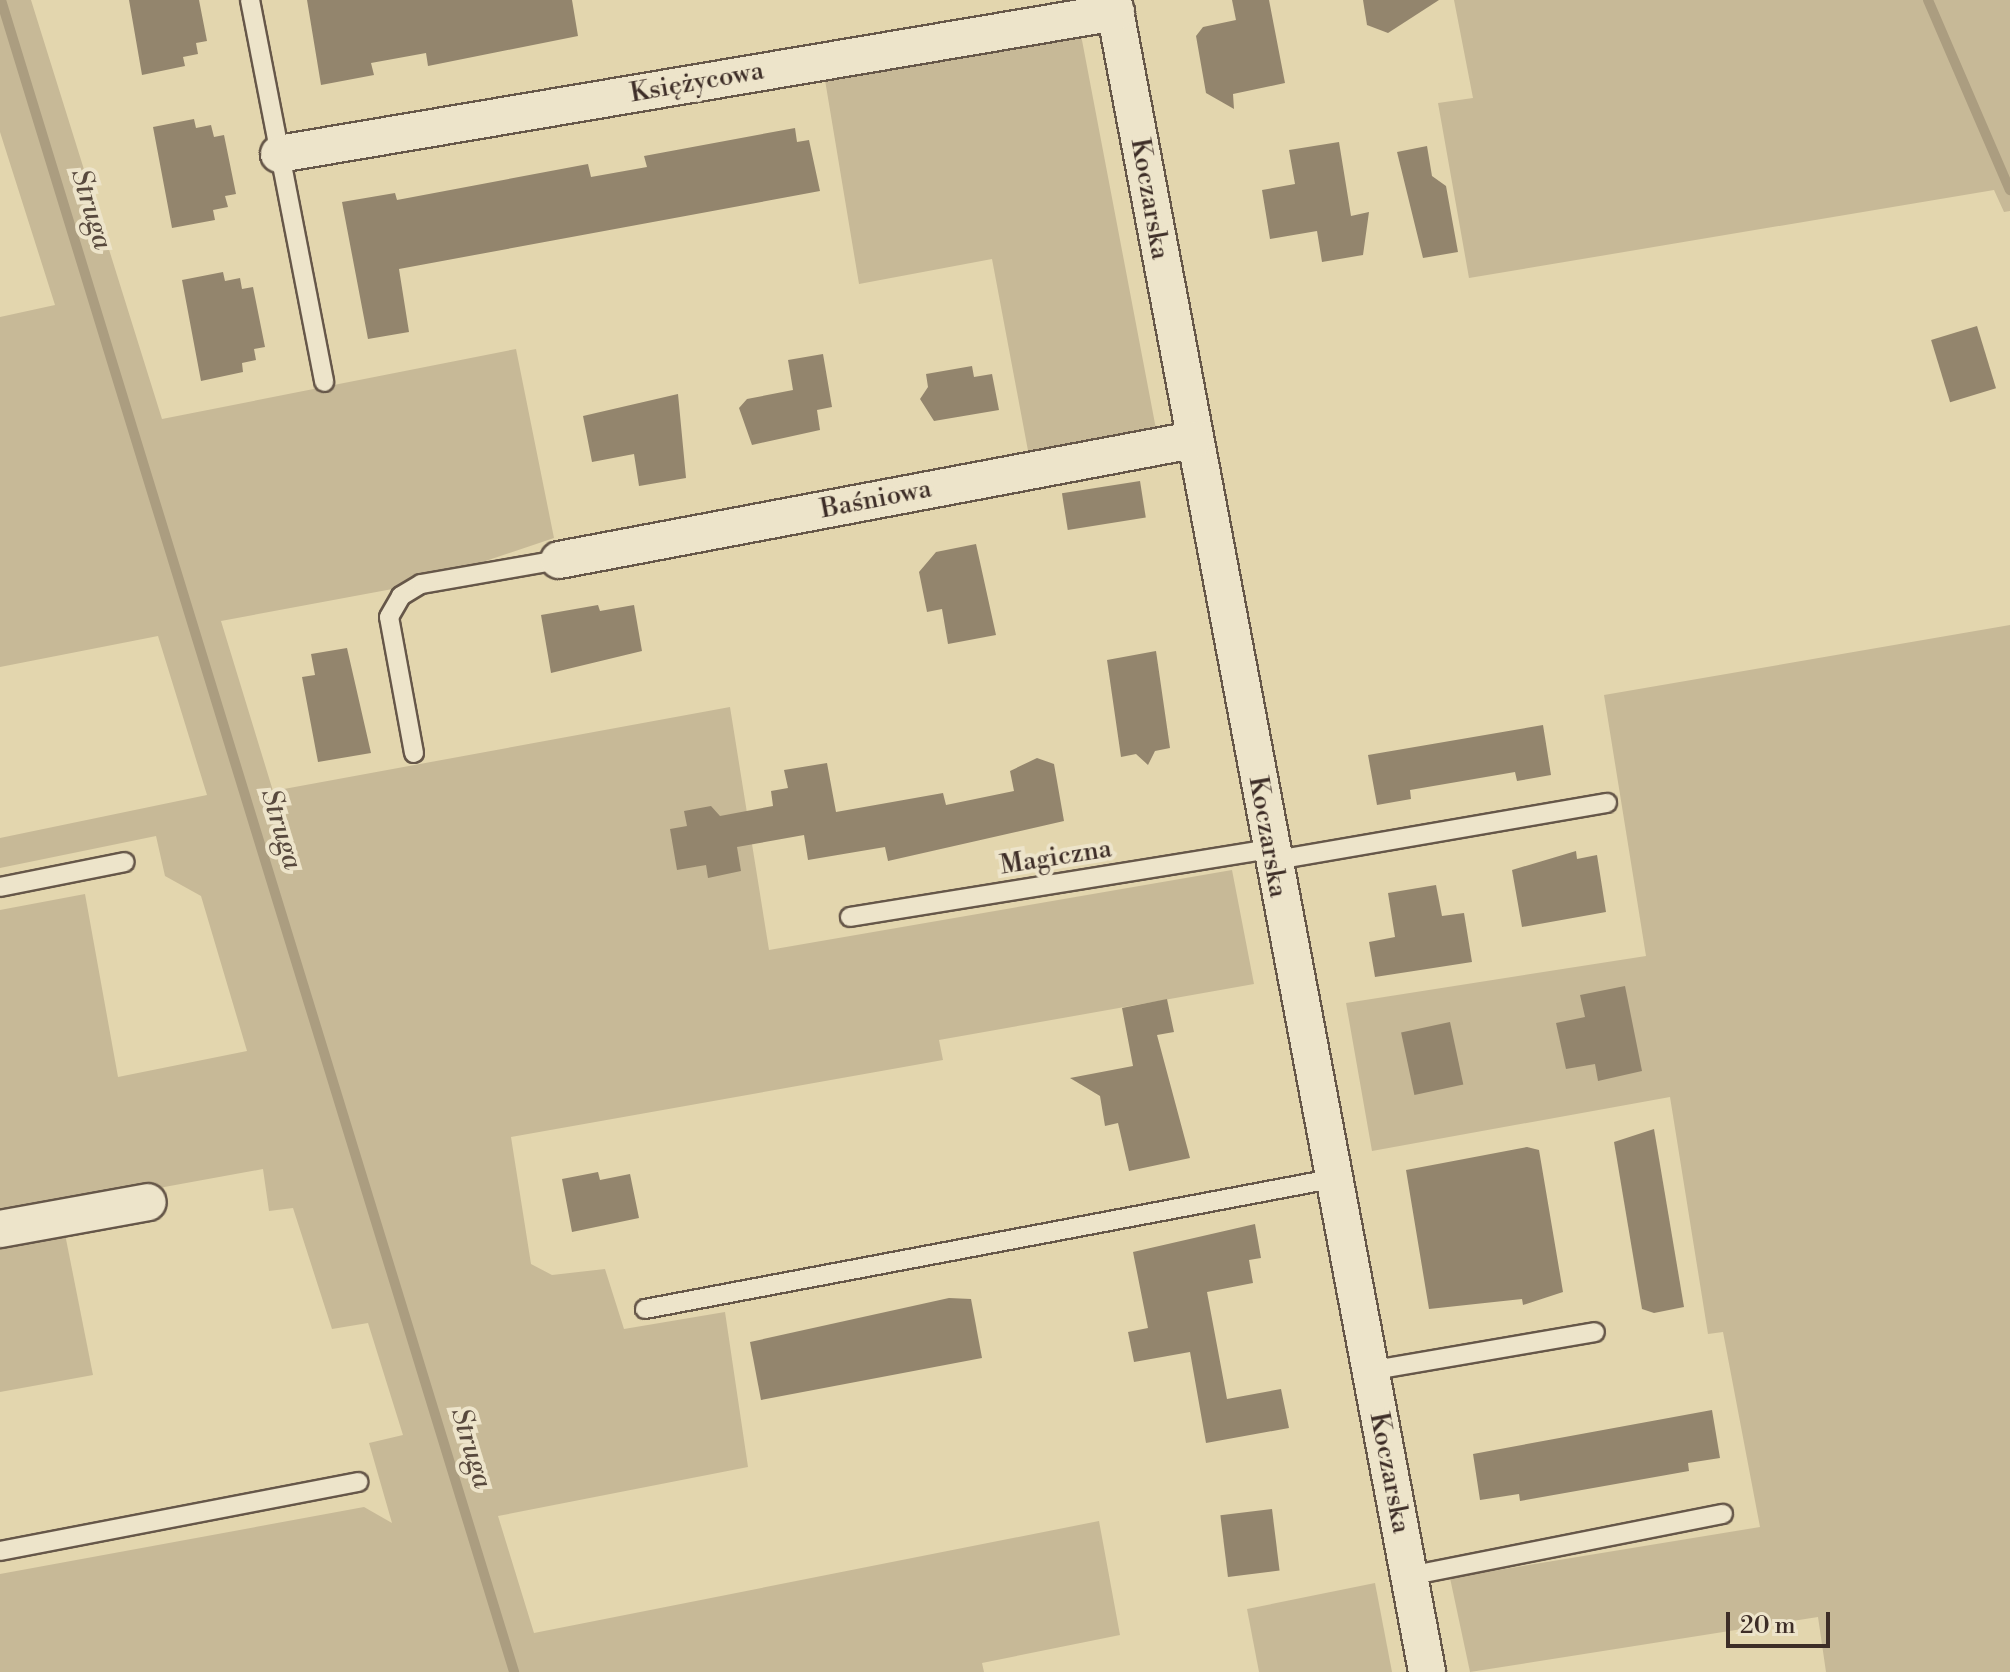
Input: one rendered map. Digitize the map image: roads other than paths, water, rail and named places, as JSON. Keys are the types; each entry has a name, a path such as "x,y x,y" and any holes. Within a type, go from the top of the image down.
{"street":[{"name":"Księżycowa","path":"279,154 1114,6"},
{"name":"Koczarska","path":"1114,6 1270,855 1427,1672"},
{"name":"Baśniowa","path":"559,560 1193,440"},
{"path":"0,1229 148,1202"}],"lane":[{"path":"250,0 324,382"},
{"path":"414,753 389,617 401,596 421,584 559,560"},
{"name":"Magiczna","path":"850,917 1607,803"},
{"path":"0,887 125,862"},
{"path":"645,1309 1331,1179"},
{"path":"1368,1371 1595,1332"},
{"path":"0,1551 358,1482"},
{"path":"1409,1576 1723,1514"}],"waterway":[{"name":"Struga","path":"1,0 514,1672"},
{"path":"1928,0 2010,190"}]}
